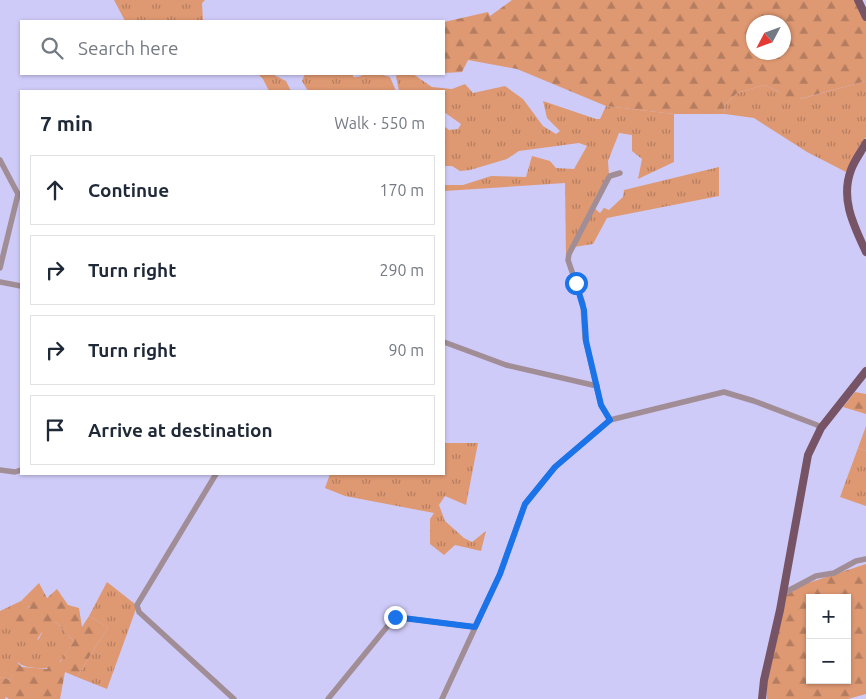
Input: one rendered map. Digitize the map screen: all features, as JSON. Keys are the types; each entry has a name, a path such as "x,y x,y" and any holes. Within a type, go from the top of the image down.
{"main road":[{"path":"858,0 866,17"},
{"path":"866,143 850,170 846,194 850,216 866,252"},
{"path":"762,699 764,680 808,455 821,428 866,371"}],"street":[{"path":"0,160 18,194 0,268"},
{"path":"610,420 603,410 585,338 583,304 568,260 608,180 613,175 620,173"},
{"path":"0,282 20,286"},
{"path":"445,342 506,365 597,386"},
{"path":"442,699 500,574 525,504 555,467 610,420 724,392 754,401 821,428"},
{"path":"0,470 16,472 20,470"},
{"path":"215,475 136,605 139,612 234,699"},
{"path":"782,594 816,576 834,573 856,561 866,559"},
{"path":"328,699 395,617 475,627"}],"green space":[{"path":"114,0 205,0 202,3 203,20 124,20"},
{"path":"512,0 857,0 866,22 866,81 792,101 783,97 778,91 764,85 737,93 724,106 725,114 674,114 606,106 517,69 468,60 462,72 445,73 445,22 488,12 490,16"},
{"path":"259,75 274,75 286,81 290,90 268,90"},
{"path":"305,75 353,75 355,77 383,75 390,77 396,90 307,90 302,81"},
{"path":"414,75 432,87 452,89 465,84 473,93 505,86 523,99 543,126 556,134 560,131 547,118 543,101 596,119 600,119 606,106 674,114 674,162 638,179 642,159 632,151 632,135 619,133 608,161 609,175 593,207 600,213 604,208 609,210 623,197 624,190 719,167 719,196 607,218 593,244 574,247 566,256 565,183 445,191 445,185 463,185 491,176 526,177 532,156 550,161 556,168 574,169 587,146 579,143 519,151 507,159 470,170 460,171 452,166 445,166 445,127 449,130 458,129 461,124 445,113 445,90 399,90 396,76"},
{"path":"866,81 866,137 848,173 807,152 754,118 725,114 724,106 737,93 764,85 778,91 784,97 800,99"},
{"path":"855,392 866,394 866,414 843,407"},
{"path":"866,426 866,451 858,448"},
{"path":"445,443 478,443 466,505 445,496 439,505 445,521 464,538 472,542 486,531 481,551 455,545 444,555 430,544 430,519 434,513 345,496 325,488 330,475 445,475"},
{"path":"858,448 866,451 866,506 840,497"},
{"path":"866,564 866,694 848,699 767,699 766,688 786,595 805,584"},
{"path":"107,582 135,604 136,609 107,689 77,677 108,627 89,616"},
{"path":"39,583 47,598 57,589 68,605 79,608 82,627 89,616 108,627 77,677 65,672 60,699 9,699 6,697 5,699 0,699 0,677 10,680 17,662 22,667 47,669 54,658 60,662 74,641 56,622 43,634 42,632 34,644 15,625 16,623 13,620 30,606 21,601"},
{"path":"21,601 30,605 25,611 38,640 43,631 56,622 74,641 60,662 50,667 28,667 18,662 10,680 0,677 0,611"}],"route":[{"path":"395,617 475,627 500,574 525,504 555,467 610,420 601,405 584,334 585,314 583,304 576,283"}]}
